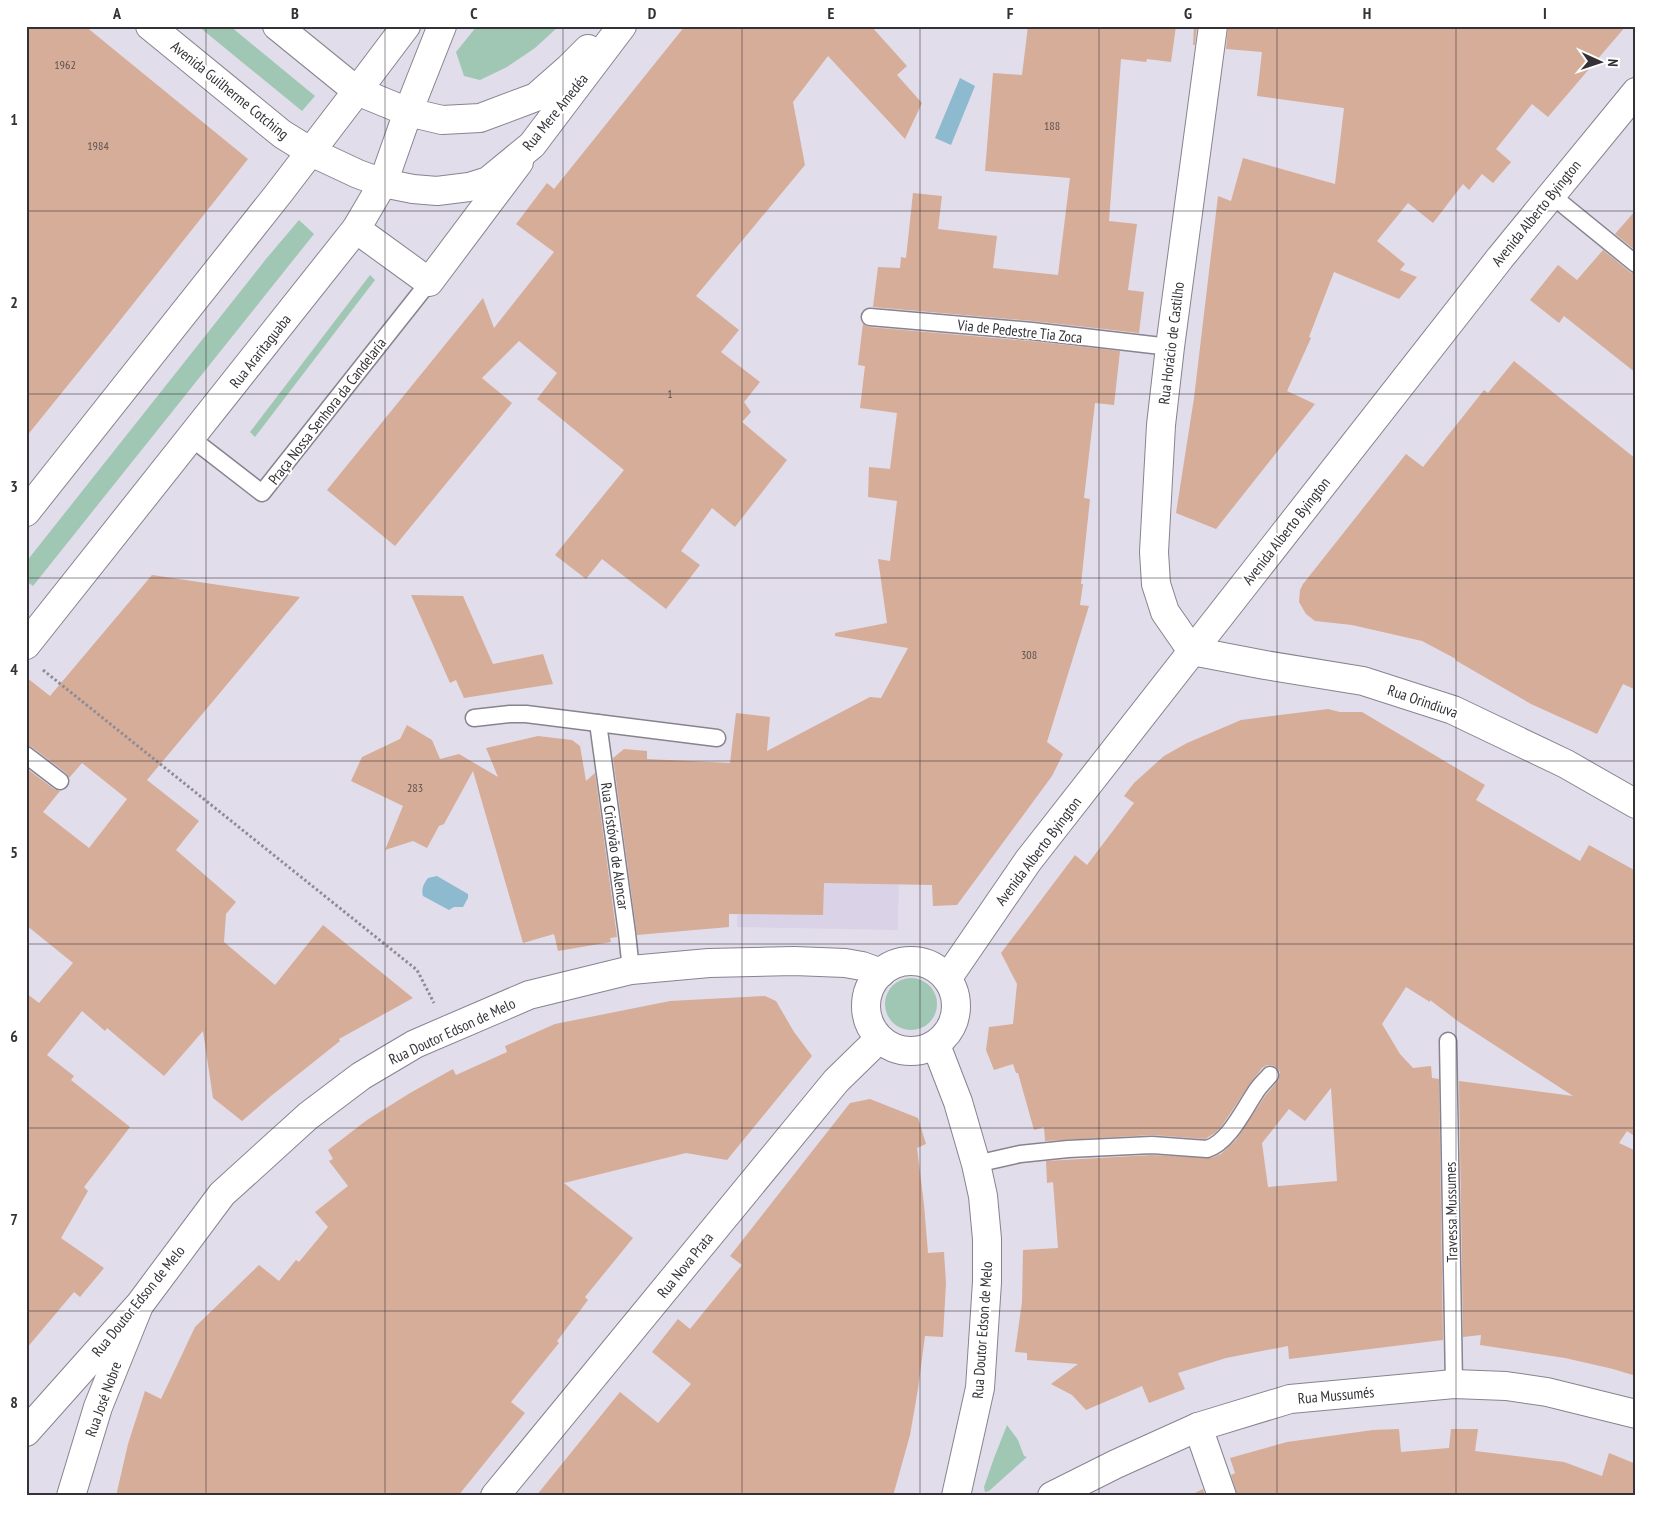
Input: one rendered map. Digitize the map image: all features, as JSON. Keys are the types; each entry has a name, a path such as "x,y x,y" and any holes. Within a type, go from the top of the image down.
{"street":[{"name":"Avenida Guilherme Cotching","path":"150,26 282,134 311,152"},
{"path":"277,26 357,91"},
{"path":"26,512 311,152 406,26"},
{"name":"Rua Araritaguaba","path":"33,656 191,438 356,229 383,183 408,112 442,26"},
{"name":"Rua Horácio de Castilho","path":"1192,650 1165,612 1156,584 1154,552 1161,425 1213,26"},
{"name":"Rua Mere Amedéa","path":"311,152 358,174 383,183 414,189 437,191 469,187 488,181 532,145 620,29"},
{"name":"Rua Mere Amedéa","path":"357,91 408,112 442,120 480,118 536,96 569,68 595,41 620,29"},
{"name":"Avenida Alberto Byington","path":"947,979 1028,861 1550,194 1636,92"},
{"name":"Praça Nossa Senhora da Candelaría","path":"429,282 532,145"},
{"path":"356,229 429,282"},
{"name":"Rua Orindiuva","path":"1192,650 1265,665 1362,681 1453,710 1566,764 1636,804"},
{"name":"Rua Doutor Edson de Melo","path":"26,1432 140,1304 222,1194 308,1116 361,1076 415,1044 529,995 631,970 709,963 794,961 845,963 881,972"},
{"path":"908,961 922,962 936,969 947,979 954,992 957,1007 954,1021 947,1034 936,1044 922,1050 906,1052 892,1047 880,1039 871,1027 867,1013 867,998 872,984 881,972 894,965 908,961"},
{"name":"Rua Nova Prata","path":"495,1496 836,1081 880,1039"},
{"name":"Rua Doutor Edson de Melo","path":"936,1044 958,1102 976,1164 983,1196 987,1240 987,1282 980,1388 956,1496"},
{"name":"Rua José Nobre","path":"71,1496 98,1407 140,1304"},
{"name":"Rua Mussumés","path":"1052,1496 1116,1464 1198,1427 1290,1399 1454,1384 1506,1386 1547,1392 1636,1414"},
{"path":"1198,1427 1222,1496"}],"lane":[{"path":"1550,194 1636,264"},
{"name":"Praça Nossa Senhora da Candelaría","path":"191,438 262,493 429,282"},
{"name":"Via de Pedestre Tia Zoca","path":"870,317 1032,331 1170,348"},
{"path":"474,718 526,714 717,738"},
{"name":"Rua Cristóvão de Alencar","path":"598,723 628,933 631,970"},
{"path":"26,755 60,781"},
{"name":"Travessa Mussumes","path":"1448,1041 1454,1384"},
{"path":"976,1164 1020,1154 1068,1149 1152,1145 1207,1149 1218,1144 1231,1129 1256,1090 1270,1074"}],"path":[{"path":"33,656 417,970 448,1030"}],"shaded area":[{"path":"740,780 900,811 898,930 737,927"}],"green space":[{"path":"198,26 230,26 315,96 302,111"},
{"path":"477,26 559,26 535,48 507,67 480,80 464,76 456,52"},
{"path":"299,220 314,234 33,586 26,581 26,562"},
{"path":"370,275 375,280 255,437 250,432"},
{"path":"906,978 916,978 930,985 937,999 937,1009 930,1023 916,1030 906,1030 896,1026 889,1019 885,1009 885,999 889,989 896,982"},
{"path":"1007,1425 1018,1440 1024,1456 1027,1457 989,1491 985,1492 984,1487"}],"water":[{"path":"960,78 975,86 951,145 935,138"},
{"path":"437,876 468,894 463,907 454,907 449,910 423,896 424,884 428,878"}],"building":[{"path":"26,26 85,26 248,159 26,437"},
{"path":"685,26 871,26 907,66 897,75 922,103 905,139 828,56 793,102 805,165 696,296 739,330 721,352 760,382 744,402 751,412 742,422 787,460 735,527 712,508 681,551 700,565 666,609 602,559 586,579 555,555 624,470 537,399 557,373 519,341 482,378 512,403 395,546 327,490 483,298 494,328 554,252 516,224 547,183 554,189"},
{"path":"1028,26 1176,26 1171,62 1147,59 1146,62 1121,59 1109,221 1137,224 1128,290 1144,292 1139,333 1033,321 873,307 878,267 900,268 901,257 906,258 913,193 942,196 938,229 997,236 993,268 1058,275 1070,178 985,171 993,73 1022,75"},
{"path":"1194,26 1197,26 1195,45 1193,45"},
{"path":"1228,26 1626,26 1548,117 1532,104 1496,149 1511,162 1493,183 1482,174 1469,190 1463,184 1433,223 1408,203 1377,241 1405,264 1400,270 1417,277 1399,299 1334,272 1309,337 1311,338 1287,391 1315,404 1216,529 1176,513 1194,398 1218,196 1231,201 1243,158 1335,184 1344,108 1257,96 1262,52 1226,49"},
{"path":"1636,210 1636,251 1615,234"},
{"path":"1603,250 1630,272 1636,274 1636,373 1564,316 1559,323 1530,300 1558,265 1577,280"},
{"path":"863,323 869,327 1120,351 1114,405 1095,403 1084,498 1090,499 1080,605 1089,606 1047,742 1063,754 1052,776 957,905 933,906 932,885 824,883 823,915 729,914 729,927 637,935 613,758 624,749 647,751 647,759 730,763 736,713 770,717 767,751 870,697 881,698 908,648 835,636 835,633 887,623 878,559 890,561 897,501 868,497 869,467 890,469 897,413 860,408 865,366 858,365"},
{"path":"1514,361 1636,459 1636,690 1623,684 1597,734 1531,704 1422,641 1352,625 1315,621 1306,614 1299,602 1300,590 1303,584 1406,454 1423,467 1484,390 1488,393"},
{"path":"152,575 300,597 147,780 199,821 176,850 236,902 226,914 224,942 275,985 323,925 413,998 339,1039 340,1041 242,1121 213,1098 203,1031 164,1076 107,1028 105,1031 82,1011 47,1055 74,1076 71,1080 130,1127 84,1187 88,1191 61,1238 104,1268 80,1297 74,1292 26,1349 26,993 39,1003 73,963 26,925 26,768 54,789 60,791 43,812 89,848 127,799 82,763 69,778 66,773 32,747 26,745 26,677 50,696"},
{"path":"411,595 463,596 493,664 543,654 553,684 464,698 456,680 450,683"},
{"path":"1328,709 1340,712 1362,712 1485,785 1476,800 1580,861 1589,845 1636,871 1636,1137 1627,1131 1619,1143 1636,1151 1636,1376 1565,1358 1480,1345 1481,1335 1463,1337 1459,1081 1573,1096 1459,1022 1430,1000 1430,1002 1406,987 1382,1024 1400,1054 1413,1068 1431,1066 1432,1078 1439,1079 1443,1340 1289,1359 1288,1346 1226,1358 1178,1373 1185,1389 1149,1403 1142,1386 1086,1410 1072,1395 1051,1384 1078,1364 1027,1360 1027,1353 1015,1352 1022,1302 1023,1250 1058,1248 1053,1182 1047,1183 1046,1161 1152,1155 1211,1158 1221,1154 1236,1140 1265,1096 1278,1081 1280,1072 1277,1068 1267,1065 1262,1068 1221,1127 1205,1139 1152,1135 1045,1141 1044,1127 1034,1130 1018,1073 1016,1073 1013,1064 994,1070 986,1050 989,1027 1013,1024 1017,984 1001,953 1075,855 1087,865 1134,803 1124,796 1134,783 1164,756 1187,743 1241,720","holes":["1331,1088 1337,1181 1268,1187 1262,1143 1289,1109 1305,1121"]},
{"path":"407,725 432,740 440,759 459,754 498,777 486,748 538,736 572,740 580,746 586,781 595,773 617,937 610,938 611,942 558,951 554,934 523,943 473,771 444,824 439,826 427,848 413,841 385,850 403,806 351,781 362,757 400,739"},
{"path":"765,996 776,1001 794,1032 812,1056 727,1160 686,1153 564,1183 633,1238 585,1297 588,1300 557,1341 559,1343 511,1402 525,1413 458,1496 116,1496 128,1444 145,1391 161,1399 195,1327 259,1265 279,1281 296,1260 299,1262 328,1227 315,1212 348,1186 329,1161 333,1159 328,1150 367,1120 453,1069 456,1075 507,1052 505,1046 555,1024 670,1001"},
{"path":"870,1099 918,1118 926,1144 917,1148 928,1253 944,1252 946,1283 943,1337 925,1336 910,1435 893,1496 536,1496 620,1392 658,1423 691,1384 652,1352 678,1319 690,1329 742,1265 730,1256 850,1103"},
{"path":"1399,1429 1401,1452 1449,1448 1451,1429 1478,1429 1475,1451 1564,1462 1602,1476 1609,1453 1636,1464 1636,1496 1237,1496 1231,1475 1235,1473 1230,1458 1287,1442 1373,1430"},
{"path":"1203,1489 1205,1496 1189,1496"}]}
